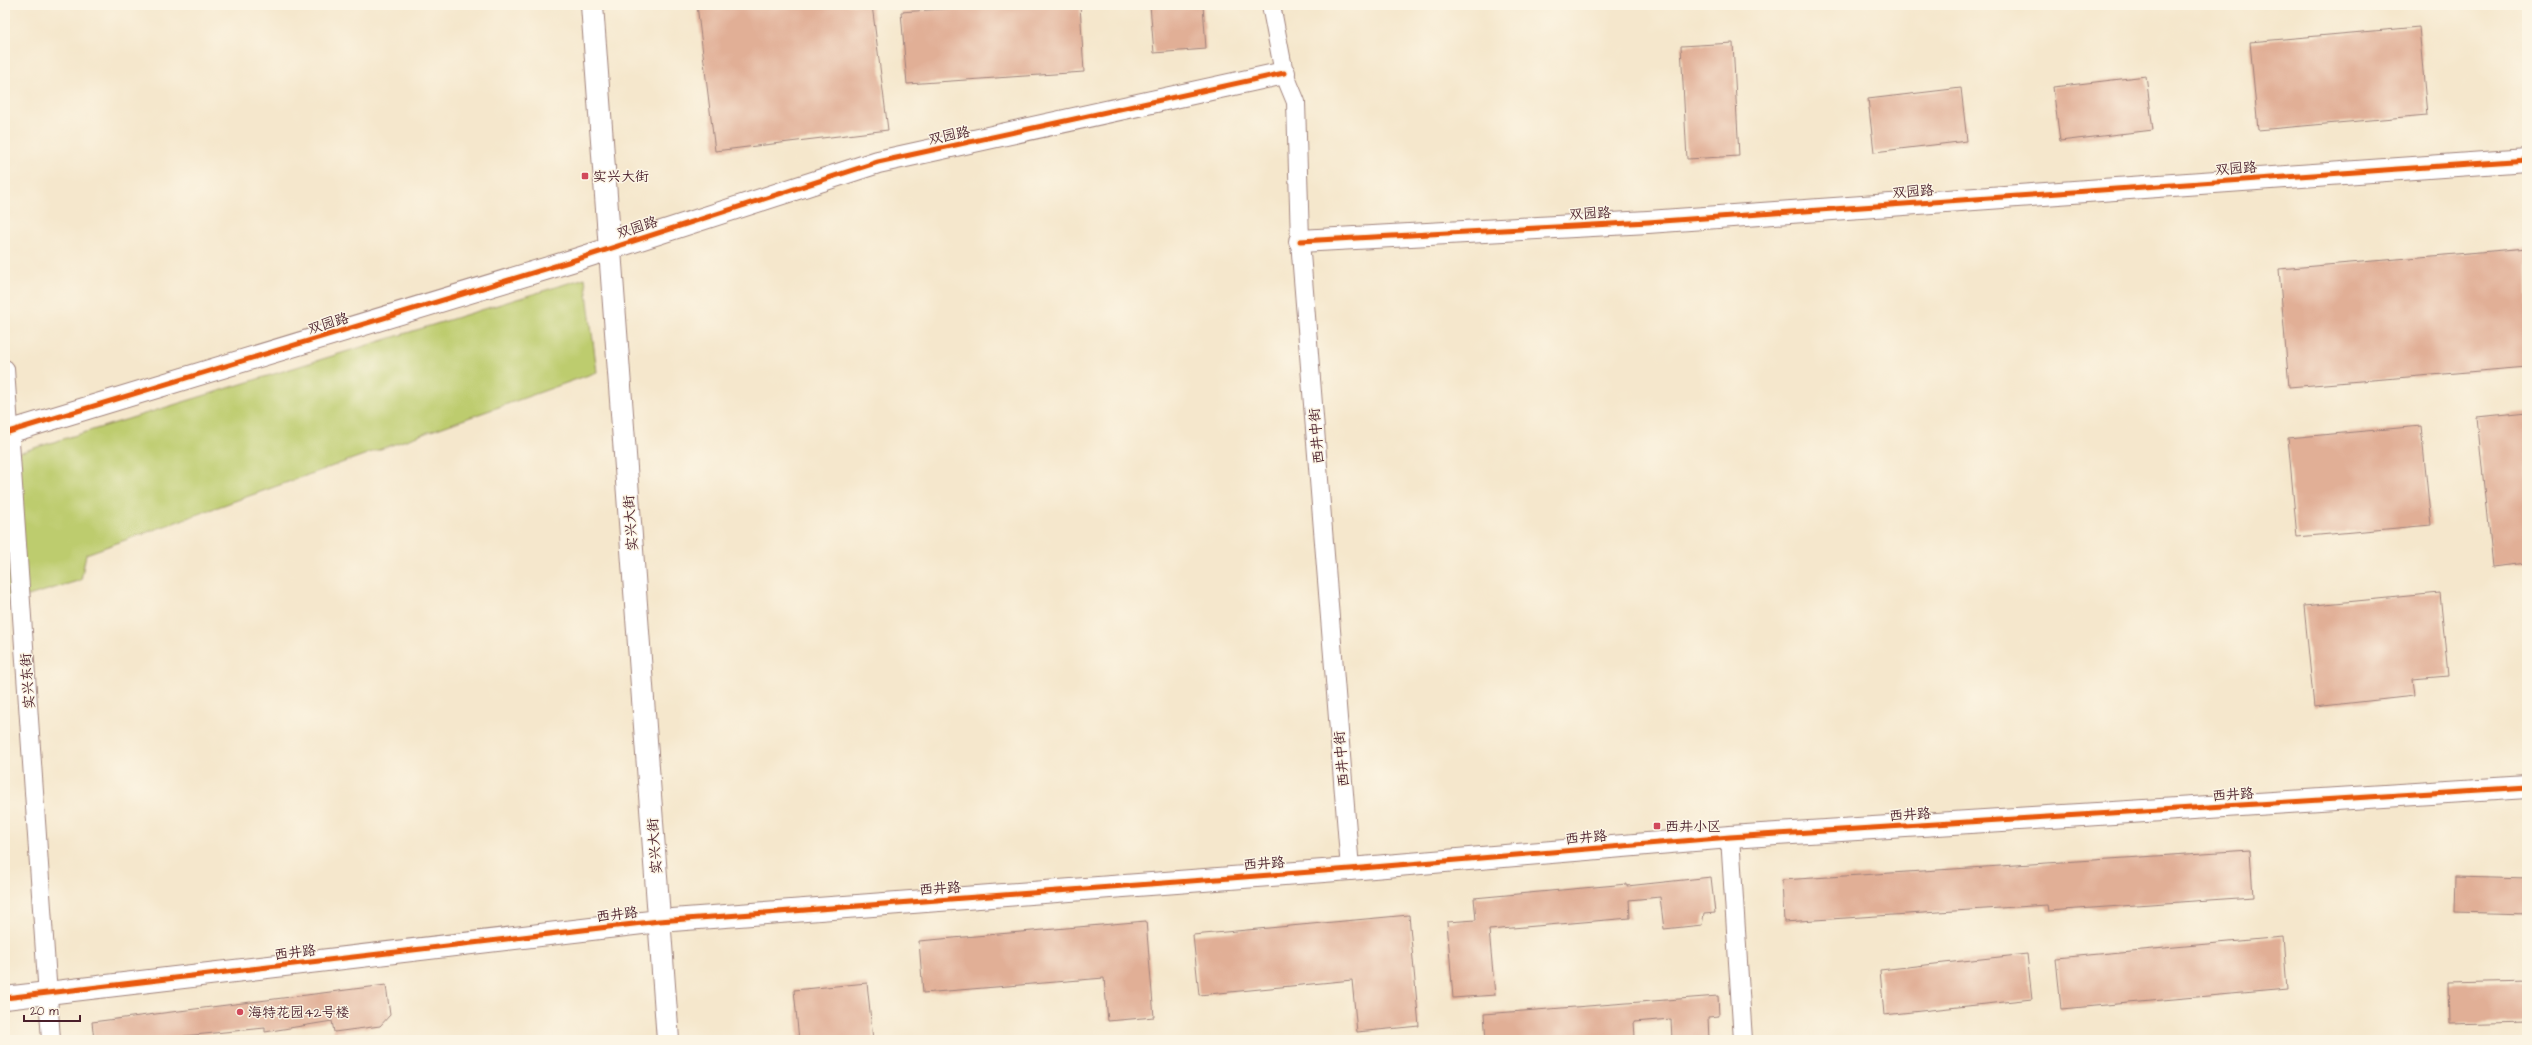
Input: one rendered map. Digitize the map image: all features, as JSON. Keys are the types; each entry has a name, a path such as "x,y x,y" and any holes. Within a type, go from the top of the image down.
{"street":[{"name":"实兴大街","path":"592,5 668,1040"},
{"name":"西井中街","path":"1271,5 1284,73 1296,102 1300,241 1350,869"},
{"name":"双园路","path":"7,432 610,249 878,162 1284,73"},
{"name":"双园路","path":"1300,241 1648,222 2527,160"},
{"name":"实兴东街","path":"5,369 7,432 51,1040"},
{"name":"西井路","path":"5,998 659,921 1350,869 1730,837 2527,787"},
{"path":"1730,837 1743,1040"}],"green space":[{"path":"585,278 597,372 86,554 81,580 5,603 5,457"}],"building":[{"path":"697,5 872,5 888,130 715,151"},
{"path":"997,5 1080,5 1084,72 907,84 901,12"},
{"path":"1150,5 1203,5 1206,49 1154,53"},
{"path":"2419,27 2427,115 2258,130 2250,42"},
{"path":"1733,43 1739,156 1687,159 1681,46"},
{"path":"2146,76 2153,130 2060,141 2053,87"},
{"path":"1961,88 1967,141 1874,152 1868,99"},
{"path":"2527,248 2527,367 2289,387 2279,269"},
{"path":"2527,412 2527,563 2492,567 2477,417"},
{"path":"2421,426 2431,525 2297,537 2288,438"},
{"path":"2440,593 2448,676 2412,679 2414,696 2314,707 2304,606"},
{"path":"2250,850 2253,897 2048,911 2047,905 1784,922 1782,880"},
{"path":"2456,876 2527,878 2527,914 2455,912"},
{"path":"1711,877 1715,913 1704,914 1702,925 1664,929 1660,897 1629,900 1630,918 1489,930 1495,995 1453,998 1447,922 1476,920 1474,898 1627,884 1627,886"},
{"path":"1409,915 1419,1026 1357,1032 1352,980 1199,995 1193,935"},
{"path":"1146,921 1154,1017 1108,1021 1104,978 923,993 919,941"},
{"path":"2283,937 2287,989 2061,1009 2056,958"},
{"path":"2027,954 2032,999 1884,1015 1880,970"},
{"path":"2527,982 2527,1022 2449,1024 2448,984"},
{"path":"867,983 873,1040 799,1040 794,990"},
{"name":"海特花园42号楼","path":"386,985 390,1015 380,1026 334,1032 332,1021 265,1032 265,1028 184,1036 184,1040 94,1040 92,1022"},
{"path":"1718,996 1719,1016 1708,1017 1709,1040 1672,1040 1671,1019 1634,1022 1635,1037 1589,1040 1486,1040 1484,1014"}],"cycle path":[{"path":"5,433 578,259 878,162 1284,73"},
{"path":"1300,241 1648,222 2527,160"},
{"path":"5,998 659,921 1350,869 1730,837 2527,787"}],"place":[{"name":"实兴大街","path":"585,176"},
{"name":"西井小区","path":"1657,826"},
{"name":"海特花园42号楼","path":"240,1012"}]}
